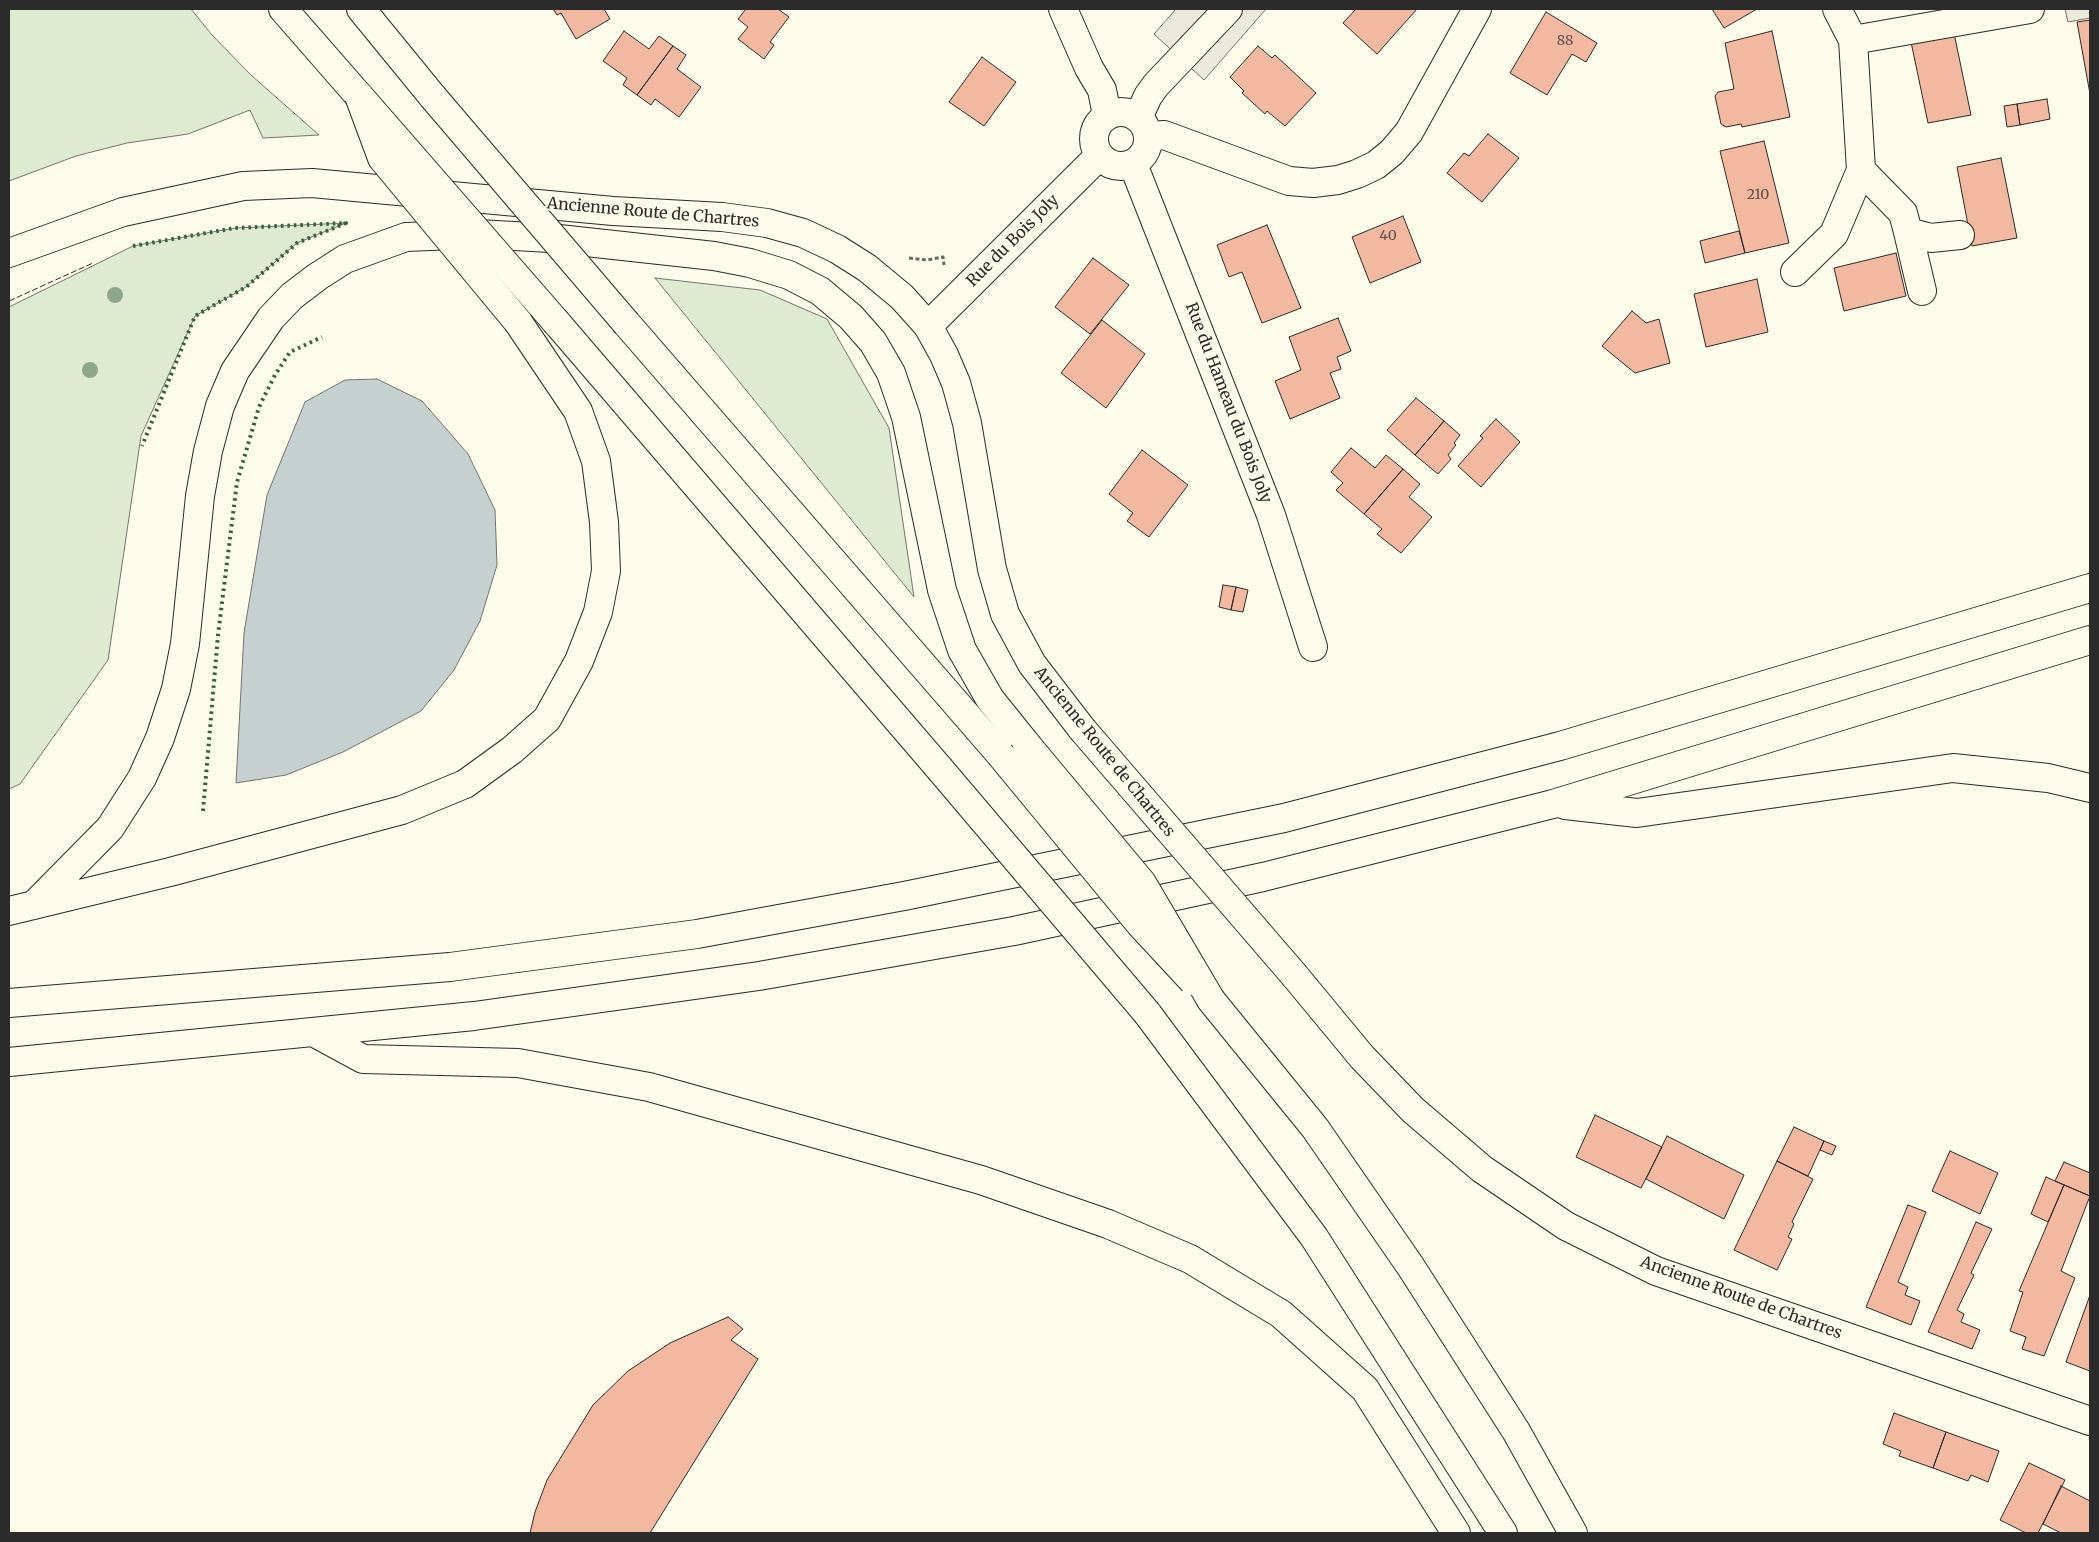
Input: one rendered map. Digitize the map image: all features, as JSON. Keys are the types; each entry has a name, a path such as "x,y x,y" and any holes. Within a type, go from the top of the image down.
{"main road":[{"path":"282,9 557,323 1147,1013 1314,1237 1503,1533"},
{"path":"361,9 433,97 627,324 1000,754 1141,926 1211,1000 1315,1128 1412,1266 1516,1431 1573,1533"},
{"path":"1063,9 1089,68 1102,90 1108,115"},
{"path":"1228,9 1156,85 1148,96 1143,128 1145,153 1133,164 1124,167 1114,166 1099,156 1094,138 1100,121 1108,115 1123,112 1143,128 1289,181 1313,183 1338,180 1357,174 1376,165 1392,152 1409,132 1477,9"},
{"path":"1795,272 1834,234 1861,170 1853,40 1838,9"},
{"path":"1853,40 2030,9"},
{"path":"22,908 170,872 402,810 465,784 512,750 546,719 579,661 598,612 606,571 604,522 596,461 578,411 518,322 382,158 359,96"},
{"name":"Rue du Bois Joly","path":"928,326 1099,156"},
{"name":"Rue du Hameau du Bois Joly","path":"1133,164 1272,515 1313,647"},
{"path":"1861,170 1904,213 1922,291"},
{"name":"Ancienne Route de Chartres","path":"9,253 123,212 243,186 312,183 613,211 722,217 767,223 803,233 852,258 902,297 928,326 944,355 958,391 966,423 992,569 1005,614 1032,664 1082,730 1295,976 1362,1057 1413,1110 1482,1169 1566,1226 1656,1271 2090,1421"},
{"path":"1908,232 1931,238 1960,235"},
{"path":"22,908 110,828 142,778 160,738 176,690 185,644 200,496 208,451 220,406 235,371 271,318 292,296 317,276 346,259 406,237 478,234 550,238 714,256 750,263 789,275 820,291 851,316 873,342 891,374 906,417 942,590 962,650 990,699 1142,883 1211,1000"},
{"path":"9,1003 450,967 697,934 904,896 1284,818 1560,746 2090,588"},
{"path":"9,1062 474,1016 758,976 1014,931 1263,877 1553,804 2090,640"},
{"path":"1553,804 1636,813 1953,768 2048,778 2090,788"},
{"path":"315,1033 362,1059 518,1063 649,1087 981,1180 1108,1224 1190,1259 1281,1314 1365,1389 1456,1533"}],"green space":[{"path":"9,9 191,9 212,35 251,75 319,135 263,138 250,110 188,134 127,143 76,156 9,181"},
{"path":"346,223 297,243 246,287 195,316 141,436 108,660 20,784 9,789 9,307 133,246 235,228"},
{"path":"655,278 760,290 827,319 889,428 914,597"}],"shaded area":[{"path":"1176,9 1266,9 1204,80 1154,34"},
{"path":"2065,9 2090,9 2090,18 2068,22"},
{"path":"377,379 422,401 468,454 495,510 497,565 480,621 454,670 421,711 343,752 286,775 236,783 244,633 267,495 305,402 345,380"}],"building":[{"path":"553,9 604,9 610,19 576,39 561,13 557,15"},
{"path":"746,9 778,9 789,17 770,42 774,45 764,59 738,39 748,27 738,19"},
{"path":"1356,9 1417,9 1377,54 1343,23"},
{"path":"1712,9 1757,9 1724,28"},
{"path":"1546,12 1597,43 1586,62 1572,54 1547,95 1510,73"},
{"path":"2090,20 2090,94 2077,22"},
{"path":"624,31 649,49 659,36 673,46 637,95 623,85 627,78 603,61"},
{"path":"1772,31 1790,117 1742,127 1741,124 1726,127 1721,124 1715,96 1718,92 1734,89 1725,43"},
{"path":"1954,33 1971,115 1928,123 1911,42"},
{"path":"673,46 686,55 677,69 701,87 679,117 655,99 651,105 637,95"},
{"path":"1258,46 1272,58 1275,55 1316,93 1285,126 1267,111 1265,114 1242,93 1244,91 1230,77"},
{"path":"982,57 1016,82 984,126 949,102"},
{"path":"2047,99 2050,119 2020,125 2017,104"},
{"path":"2017,104 2020,125 2007,127 2004,106"},
{"path":"1488,134 1519,158 1482,202 1447,173 1464,153 1469,156"},
{"path":"1764,141 1789,243 1745,253 1720,151"},
{"path":"2001,158 2017,238 1972,246 1957,167"},
{"path":"1403,216 1421,262 1370,283 1352,237"},
{"path":"1267,225 1301,308 1262,323 1242,272 1229,277 1217,245"},
{"path":"1739,231 1745,253 1705,263 1700,241"},
{"path":"1896,253 1906,296 1844,311 1834,268"},
{"path":"1093,258 1129,285 1090,334 1055,307"},
{"path":"1757,279 1768,332 1706,347 1694,294"},
{"path":"1632,311 1646,323 1659,319 1670,363 1635,373 1602,346"},
{"path":"1338,318 1351,351 1337,357 1341,369 1330,373 1340,398 1290,419 1275,381 1301,370 1289,337"},
{"path":"1102,320 1145,354 1106,408 1061,373"},
{"path":"1416,398 1444,421 1415,455 1387,430"},
{"path":"1496,419 1520,442 1481,487 1458,466 1483,438 1480,436"},
{"path":"1444,421 1460,435 1454,443 1456,445 1448,455 1451,459 1438,474 1415,455"},
{"path":"1351,448 1375,468 1386,455 1403,469 1364,514 1336,490 1343,483 1331,472"},
{"path":"1142,450 1188,485 1149,537 1127,521 1133,513 1109,494"},
{"path":"1403,469 1420,484 1409,497 1432,517 1401,553 1377,534 1382,529 1364,514"},
{"path":"1223,585 1236,587 1231,610 1219,607"},
{"path":"1236,587 1248,590 1243,612 1231,610"},
{"path":"1595,1115 1662,1147 1641,1188 1576,1157"},
{"path":"1794,1127 1824,1141 1808,1176 1777,1161"},
{"path":"1667,1136 1744,1175 1724,1219 1646,1179"},
{"path":"1824,1141 1836,1146 1832,1155 1820,1150"},
{"path":"1950,1151 1998,1173 1980,1214 1932,1191"},
{"path":"1777,1161 1813,1179 1792,1222 1794,1224 1788,1237 1792,1239 1777,1270 1734,1250"},
{"path":"2064,1162 2090,1173 2090,1196 2055,1181"},
{"path":"2046,1177 2064,1185 2048,1222 2031,1214"},
{"path":"2064,1185 2090,1196 2061,1271 2075,1278 2044,1356 2022,1349 2026,1337 2010,1331 2023,1292 2019,1291"},
{"path":"1908,1205 1926,1212 1898,1282 1908,1287 1905,1295 1920,1301 1911,1325 1866,1307"},
{"path":"1976,1222 1992,1229 1971,1273 1974,1275 1957,1310 1964,1314 1961,1322 1980,1330 1972,1349 1928,1332"},
{"path":"2090,1295 2090,1371 2066,1362"},
{"path":"728,1317 743,1329 731,1340 758,1359 650,1533 530,1533 535,1512 547,1480 593,1405 628,1371 670,1343"},
{"path":"1894,1413 1946,1432 1933,1468 1899,1456 1901,1451 1883,1444"},
{"path":"1946,1432 1999,1451 1988,1482 1971,1475 1968,1481 1933,1468"},
{"path":"2029,1463 2065,1480 2038,1533 2026,1533 2000,1520"},
{"path":"2061,1486 2090,1501 2090,1533 2061,1533 2043,1524"}],"hedge":[{"path":"133,246 235,228 346,223 297,243 246,287 195,316 142,446"},
{"path":"203,811 218,635 237,482 259,407 275,375 290,352 322,337"}],"fence":[{"path":"9,301 93,263"}]}
